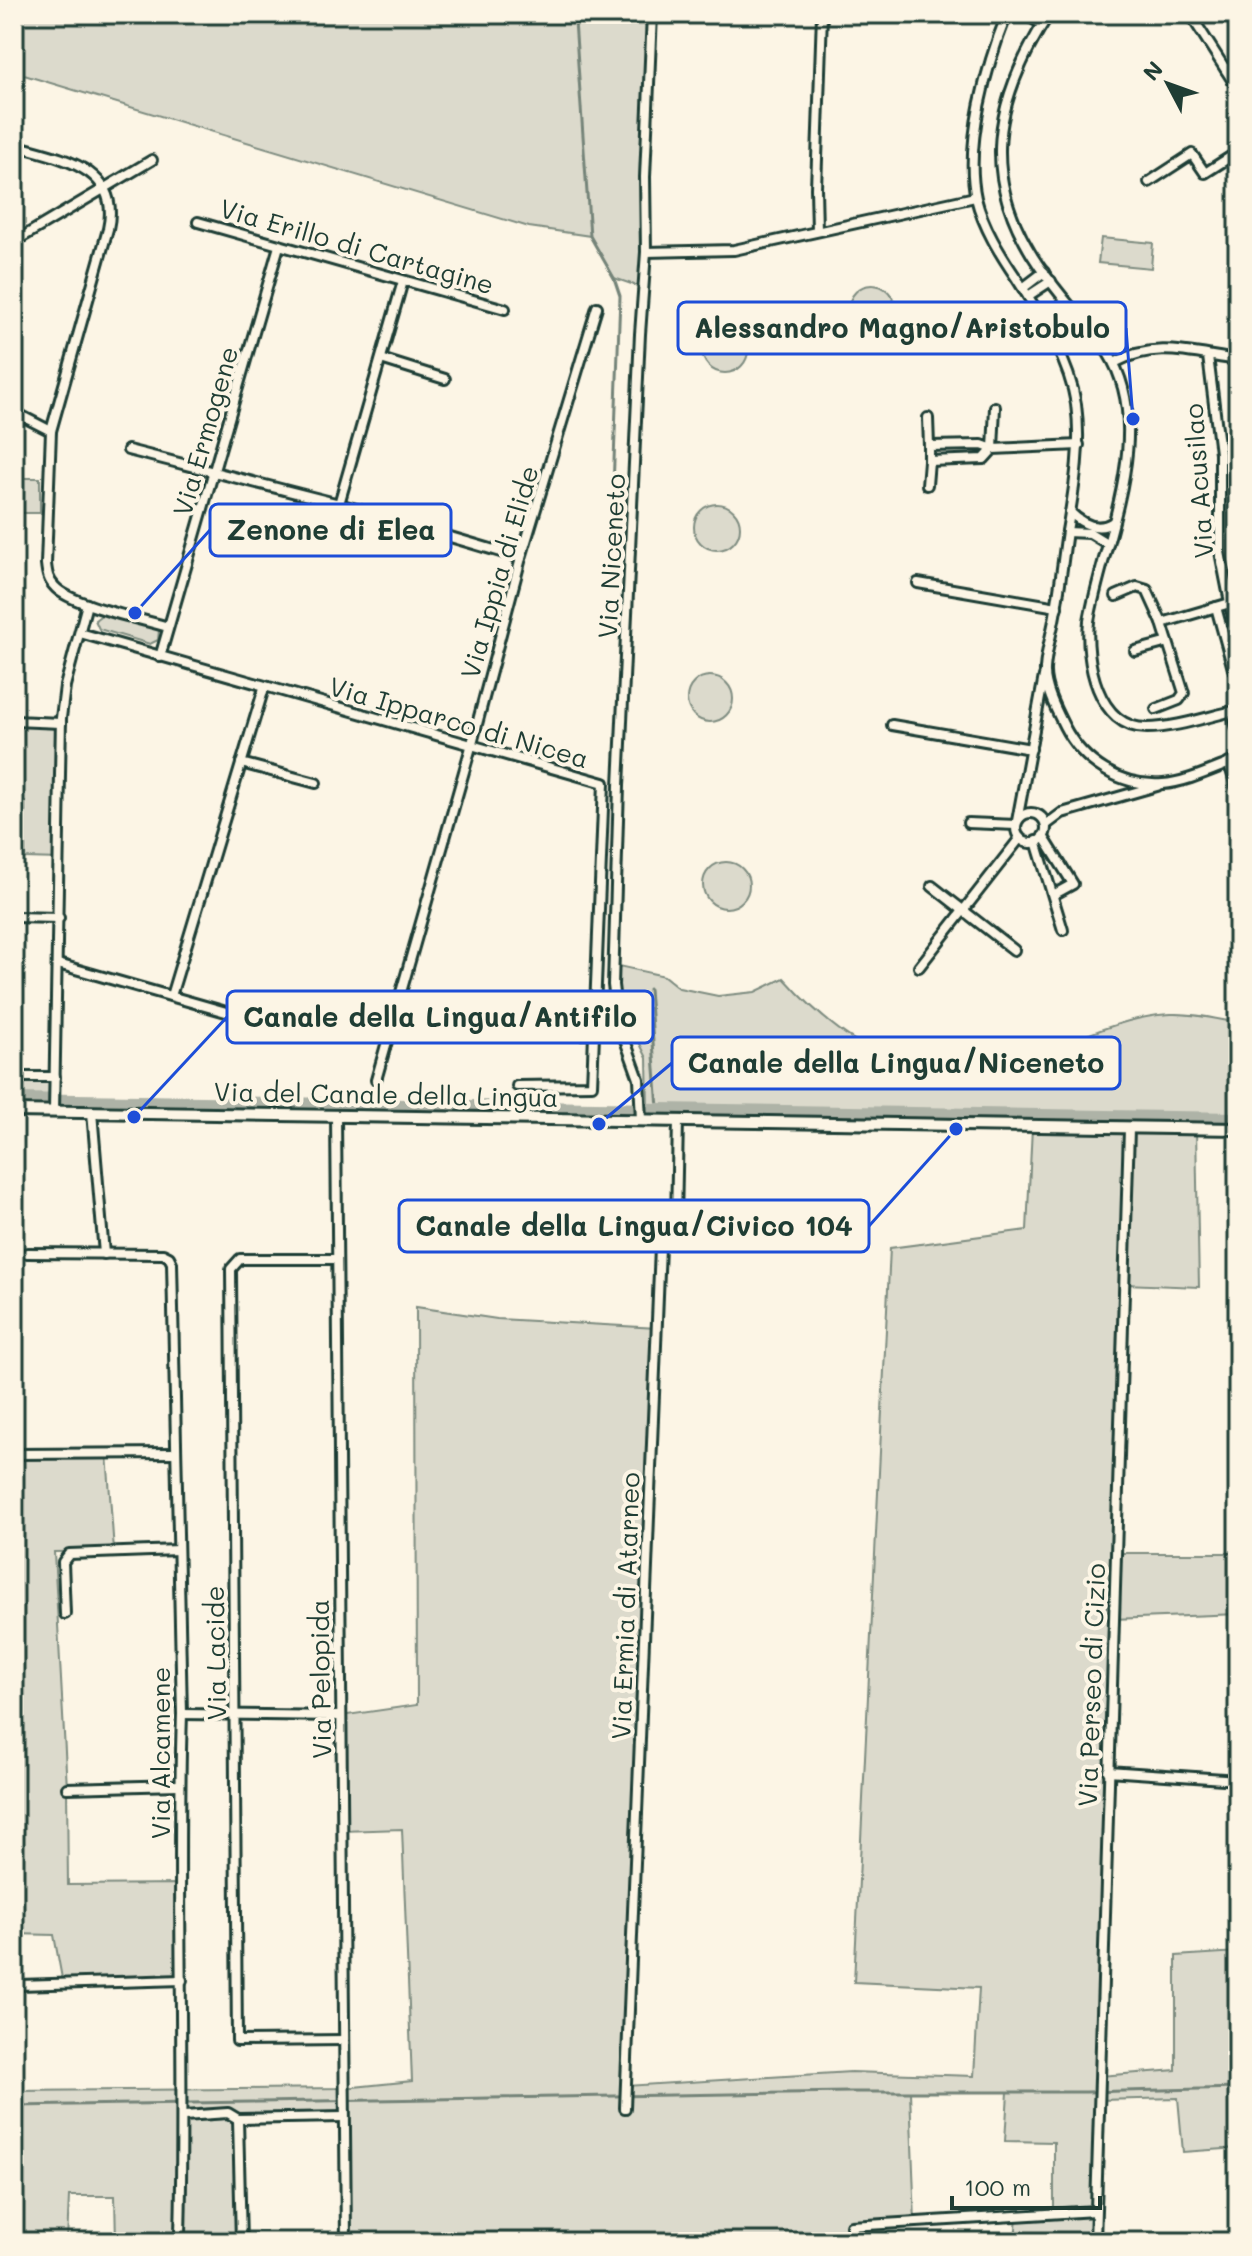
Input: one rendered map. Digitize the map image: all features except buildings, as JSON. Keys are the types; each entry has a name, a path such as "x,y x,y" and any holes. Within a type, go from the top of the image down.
{"street":[{"path":"507,14 589,17 636,14"},
{"name":"Via Niceneto","path":"641,1116 638,1074 618,1023 614,999 619,786 646,252 645,177 652,14"},
{"path":"817,231 822,14"},
{"path":"1007,14 990,65 976,129 973,164 975,197 991,236 1053,340 1076,404 1079,445 1057,607 1017,823 1020,838 1026,842 1040,839"},
{"path":"1024,14 1042,24"},
{"path":"1049,14 1008,94 1000,155 1010,211 1029,249 1114,363 1123,389 1127,421 1123,475 1092,607 1088,634 1092,672 1107,705 1127,722 1146,728 1235,711 1238,732"},
{"path":"1190,14 1238,89"},
{"path":"1226,70 1238,62"},
{"path":"14,145 67,161 88,172 105,188 110,205 109,225 51,431 49,580 59,591 87,604 168,627"},
{"path":"1149,182 1192,154 1205,173 1238,152"},
{"path":"14,242 152,160"},
{"path":"646,252 734,250 975,197"},
{"name":"Via Erillo di Cartagine","path":"198,222 505,309"},
{"name":"Via Ermogene","path":"160,657 279,246"},
{"path":"1025,292 1044,272"},
{"path":"339,504 403,281"},
{"path":"1025,292 1051,281"},
{"name":"Via Ippia di Elide","path":"376,1080 471,747 521,558 597,307"},
{"path":"1114,363 1136,353 1156,349 1238,360"},
{"name":"Via Acusilao","path":"1208,356 1220,453 1220,552 1237,628 1223,631"},
{"path":"381,359 445,379"},
{"path":"929,461 984,459 993,449 995,407"},
{"path":"14,412 51,431"},
{"path":"927,485 928,418"},
{"path":"929,446 982,445 993,449 1079,445"},
{"path":"128,450 339,504 521,558"},
{"path":"1070,512 1092,526 1104,527 1113,522"},
{"path":"1067,532 1090,533 1108,544"},
{"path":"918,583 1057,607"},
{"path":"1116,596 1137,587 1145,588 1152,596 1162,623 1184,693 1179,700 1156,709"},
{"path":"1162,623 1230,603"},
{"path":"54,1108 61,723 65,686 87,604"},
{"path":"1216,607 1233,669"},
{"name":"Via Ipparco di Nicea","path":"80,633 604,783 592,1085 517,1086"},
{"path":"1135,651 1168,642"},
{"path":"1044,671 1065,728 1088,758 1122,779 1165,784"},
{"path":"171,996 264,688"},
{"path":"14,721 61,723"},
{"path":"892,725 1031,749"},
{"path":"1063,930 1040,839 1046,825 1062,813 1234,762 1238,793"},
{"path":"241,763 316,783"},
{"path":"604,783 619,786"},
{"path":"1017,823 1021,816 1031,812 1043,818 1046,825"},
{"path":"968,823 1017,823"},
{"path":"919,967 1020,838"},
{"path":"1040,839 1073,884 1053,895"},
{"path":"932,886 1014,950"},
{"path":"14,917 59,918"},
{"path":"58,964 282,1028"},
{"path":"517,1034 595,1034"},
{"path":"14,1077 55,1077"},
{"name":"Via del Canale della Lingua","path":"14,1111 54,1108 92,1112 336,1116 641,1116 678,1120 1238,1129"},
{"path":"27,1253 104,1254 92,1112"},
{"name":"Via Pelopida","path":"336,1116 346,2242"},
{"name":"Via Ermia di Atarneo","path":"625,2108 661,1222 676,1222 678,1120"},
{"name":"Via Perseo di Cizio","path":"1095,2242 1129,1129"},
{"name":"Via Alcamene","path":"104,1254 163,1254 172,1263 182,1714 179,1785 184,2116 180,2234 175,2242"},
{"name":"Via Lacide","path":"337,1259 240,1259 231,1269 237,2041 344,2040"},
{"path":"14,1454 176,1453"},
{"path":"65,1614 63,1562 69,1554 178,1550"},
{"path":"182,1714 340,1716"},
{"path":"1108,1771 1238,1780"},
{"path":"67,1788 179,1785"},
{"path":"19,1985 182,1980"},
{"path":"184,2116 228,2113 238,2119 344,2117"},
{"path":"238,2119 241,2242"},
{"path":"851,2226 1095,2211"}],"shaded area":[{"path":"14,14 652,14 643,288 614,278 590,236 529,227 14,72"},
{"path":"1101,238 1153,243 1151,268 1098,263"},
{"path":"872,285 888,292 895,308 888,324 872,331 856,324 849,308 856,292"},
{"path":"725,327 741,334 748,350 741,366 725,373 709,366 702,350 709,334"},
{"path":"14,478 40,478 40,513 14,513"},
{"path":"717,504 733,511 740,527 733,543 717,550 701,543 694,527 701,511"},
{"path":"104,613 155,627 159,630 158,640 150,644 99,629 95,620"},
{"path":"710,676 726,683 733,699 726,715 710,722 694,715 687,699 694,683"},
{"path":"14,721 61,723 60,859 25,858 25,802 14,800"},
{"path":"726,862 742,869 749,885 742,901 726,908 710,901 703,885 710,869"},
{"path":"619,966 664,976 679,988 718,996 755,992 784,978 828,1021 867,1047 899,1059 940,1066 1003,1063 1052,1050 1111,1026 1159,1015 1188,1014 1238,1023 1238,1125 655,1115 648,1110 647,1058 617,997"},
{"path":"14,1077 55,1077 54,1111 14,1111"},
{"path":"1032,1127 1196,1129 1199,1287 1125,1284 1116,1553 1238,1553 1238,1614 1113,1619 1100,2076 1176,2070 1176,1956 1238,1952 1238,2148 1183,2152 1178,2098 1099,2100 1096,2242 1015,2242 1017,2215 1054,2213 1054,2142 1005,2141 1008,2092 910,2092 915,2222 851,2226 850,2242 346,2242 344,2118 239,2119 241,2242 116,2242 115,2196 69,2196 67,2242 14,2242 14,2091 344,2088 412,2081 402,1829 342,1831 340,1716 417,1705 416,1307 497,1319 657,1328 626,2086 851,2072 974,2076 979,1988 854,1982 890,1248 1027,1230"},
{"path":"107,1453 114,1551 54,1552 67,1788 68,1885 181,1884 182,1980 63,1984 54,1935 14,1934 14,1454"}],"waterway":[{"path":"575,21 590,236 614,278 620,296 612,516"},
{"path":"649,989 658,1108"},
{"path":"14,1098 1238,1117"},
{"path":"14,2106 1238,2088"}],"place":[{"name":"Alessandro Magno/Aristobulo","path":"1133,419"},
{"name":"Zenone di Elea","path":"135,613"},
{"name":"Canale della Lingua/Antifilo","path":"134,1117"},
{"name":"Canale della Lingua/Niceneto","path":"599,1124"},
{"name":"Canale della Lingua/Civico 104","path":"956,1129"}]}
